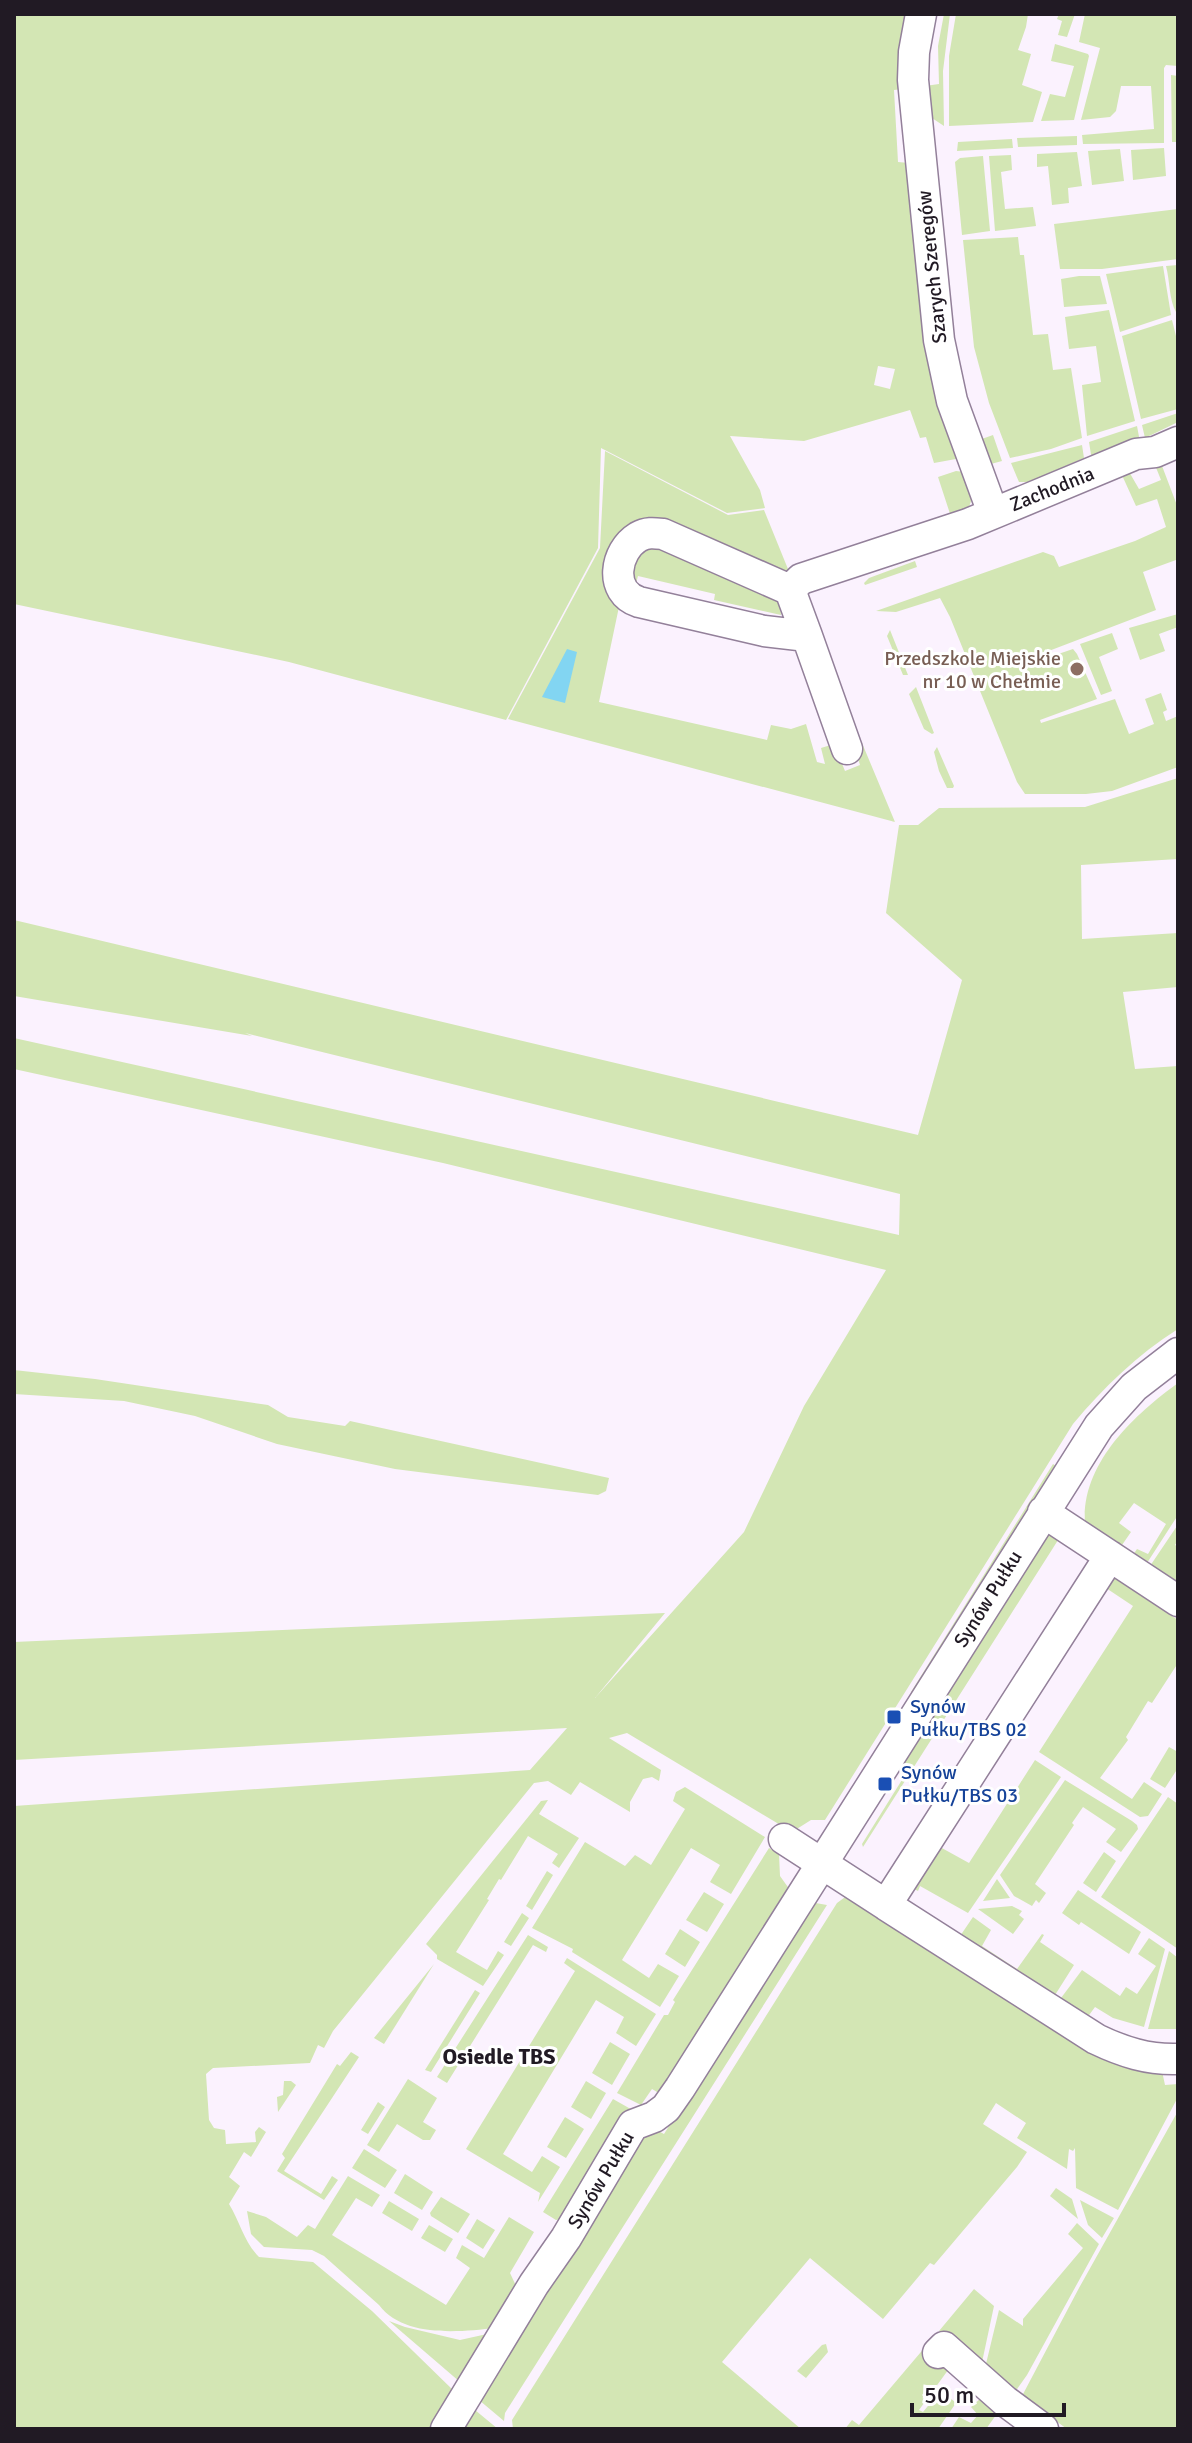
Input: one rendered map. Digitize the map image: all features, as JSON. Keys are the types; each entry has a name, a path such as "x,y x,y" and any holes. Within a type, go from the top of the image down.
{"street":[{"name":"Szarych Szeregów","path":"921,14 913,80 939,340 981,518"},
{"name":"Zachodnia","path":"790,590 801,579 981,518 1136,454 1166,431 1178,426"},
{"name":"Zachodnia","path":"1136,454 1155,452 1178,442"},
{"path":"807,636 764,631 629,599 617,580 621,560 635,539 648,533 663,534 790,590 807,636 847,749"},
{"name":"Synów Pułku","path":"446,2429 633,2125 654,2117 673,2098 1099,1426 1134,1387 1178,1353"},
{"path":"1043,1512 1178,1601"},
{"path":"886,1905 1110,1556"},
{"path":"784,1839 1087,2035 1129,2053 1163,2060 1178,2059"},
{"path":"938,2353 944,2347 1030,2425"}],"green space":[{"path":"14,14 908,14 903,89 894,90 898,162 909,163 959,454 956,459 934,463 926,437 920,438 910,410 804,441 730,436 760,490 765,508 727,513 601,448 598,548 506,720 289,662 14,604","holes":["878,366 895,369 890,389 874,385"]},
{"path":"944,14 950,14 943,71 944,126 929,116 925,86 939,84 938,46"},
{"path":"956,14 1028,14 1018,50 1031,54 1022,85 1042,92 1033,122 949,126 949,56"},
{"path":"1059,14 1075,14 1067,37 1058,35 1062,21 1057,19"},
{"path":"1085,14 1178,14 1178,66 1166,65 1164,68 1164,143 1083,144 1082,135 1154,129 1151,86 1121,86 1116,111 1110,117 1081,120 1100,48 1079,42"},
{"path":"1055,44 1089,56 1074,120 1041,121 1050,94 1065,97 1074,66 1051,61"},
{"path":"1171,75 1178,76 1178,142 1172,142"},
{"path":"1077,136 1077,145 1018,147 1017,138"},
{"path":"1012,139 1013,148 957,151 958,142"},
{"path":"1164,148 1166,176 1133,180 1131,150"},
{"path":"1120,149 1124,181 1092,185 1088,151"},
{"path":"1077,152 1082,186 1068,188 1069,203 1052,205 1048,166 1037,167 1037,154"},
{"path":"1011,155 1012,170 1001,172 1005,209 1033,207 1036,226 995,231 989,156"},
{"path":"983,156 990,231 962,235 955,162 960,158"},
{"path":"1178,209 1178,259 1102,269 1060,269 1054,224"},
{"path":"1018,237 1020,255 1024,255 1033,335 1048,334 1053,370 1071,368 1082,438 1010,458 989,403 974,347 963,240"},
{"path":"1178,265 1178,312 1176,312 1166,266"},
{"path":"1163,266 1171,315 1120,332 1106,274"},
{"path":"1100,276 1107,304 1064,307 1061,279"},
{"path":"1109,310 1135,421 1087,436 1082,385 1101,382 1096,346 1069,349 1065,317"},
{"path":"1172,320 1178,344 1178,409 1141,419 1122,336"},
{"path":"1178,413 1178,422 1145,438 1142,425"},
{"path":"1137,426 1140,442 1092,461 1089,442"},
{"path":"993,435 1002,461 987,465 979,440"},
{"path":"1082,445 1084,458 1029,482 1019,482 1011,463"},
{"path":"605,451 728,515 764,510 790,574 646,523 620,602 599,702 767,740 771,725 791,729 806,724 817,762 825,764 821,748 834,744 845,771 860,765 854,746 862,743 895,822 508,719 600,548"},
{"name":"Przedszkole Miejskie nr 10 w Chełmie","path":"1159,458 1178,508 1178,565 1176,560 1143,572 1156,610 1015,664 1017,668 1073,649 1097,699 1040,720 1041,723 1115,699 1129,734 1154,724 1145,699 1161,693 1167,710 1163,712 1166,721 1178,716 1178,767 1112,791 1025,794 1017,782 940,598 896,612 876,611 1043,552 1054,556 1059,567 1166,527 1157,499 1136,506 1121,473 1128,470 1139,489 1161,480 1153,460"},
{"path":"956,471 965,472 973,496 967,512 954,526 938,477"},
{"path":"649,544 780,600 781,615 714,600 715,594 638,576 634,591 625,572"},
{"path":"915,561 917,567 864,583 869,578"},
{"path":"1178,614 1178,627 1159,634 1165,651 1140,660 1129,628"},
{"path":"890,630 908,675 903,675 887,636"},
{"path":"1112,633 1118,649 1099,657 1112,691 1101,695 1080,644"},
{"path":"916,687 932,734 924,729 909,694"},
{"path":"937,747 953,788 947,788 939,771 934,752"},
{"path":"1178,778 1178,859 1081,865 1082,939 1178,933 1178,987 1123,992 1135,1069 1178,1066 1178,1329 1122,1372 1073,1424 825,1820 811,1820 792,1832 627,1733 609,1738 661,1770 659,1781 652,1777 643,1779 630,1802 630,1812 580,1782 571,1795 548,1781 534,1783 333,2031 324,2048 318,2045 310,2063 213,2068 206,2074 209,2120 214,2128 225,2130 226,2144 256,2142 255,2132 259,2127 266,2132 251,2157 244,2152 229,2177 240,2186 229,2204 250,2245 259,2257 313,2262 372,2311 455,2392 430,2429 14,2429 14,1806 530,1770 567,1728 14,1760 14,1642 665,1613 595,1698 744,1532 804,1406 886,1270 443,1163 14,1069 14,1038 899,1235 900,1194 245,1033 252,1036 14,996 14,920 918,1135 962,980 886,913 899,825 918,825 939,808 1085,807"},
{"path":"14,1370 268,1405 288,1417 345,1426 350,1421 609,1478 606,1491 598,1495 395,1469 277,1444 195,1416 124,1401 14,1394"},
{"path":"1178,1383 1178,1515 1147,1563 1133,1555 1137,1549 1148,1554 1166,1524 1134,1503 1119,1523 1131,1532 1122,1545 1085,1523 1086,1501 1101,1461 1114,1443 1144,1410"},
{"path":"1053,1464 1056,1466 914,1694 911,1692"},
{"path":"1177,1526 1178,1540 1175,1545 1178,1547 1178,1583 1150,1566"},
{"path":"1045,1534 1060,1537 863,1847 910,1767 900,1759"},
{"path":"1109,1575 1130,1579 1134,1591 1178,1620 1178,1663 1152,1703 1148,1701 1126,1737 1128,1740 1100,1778 1132,1799 1144,1782 1162,1794 1148,1816 1140,1817 1039,1752 1133,1606 1103,1586"},
{"path":"1169,1747 1178,1752 1178,1768 1165,1788 1150,1779"},
{"path":"1035,1760 1061,1777 968,1913 920,1886 918,1891 914,1889 918,1877 940,1847 969,1863"},
{"path":"1065,1780 1132,1821 1138,1829 1121,1852 1106,1842 1116,1829 1083,1807 1035,1884 1046,1893 1039,1903 1036,1900 1032,1906 1014,1896 1000,1875"},
{"path":"685,1787 765,1837 731,1894 710,1882 720,1865 691,1848 622,1960 649,1978 658,1964 679,1976 660,2007 572,1952 573,1949 532,1928 585,1842 625,1866 635,1855 651,1865 685,1809 673,1801 676,1792"},
{"path":"1168,1797 1178,1804 1178,1949 1101,1897"},
{"path":"548,1800 539,1814 579,1838 559,1868 552,1863 558,1854 528,1836 499,1879 456,1952 487,1970 498,1951 504,1955 483,1986 437,1959 426,1944 541,1801"},
{"path":"769,1848 779,1854 780,1876 790,1890 662,2095 652,2089 641,2105 617,2093 664,2015 668,2015 675,2002 673,2000"},
{"path":"1104,1852 1116,1861 1096,1892 1083,1883"},
{"path":"547,1871 553,1875 532,1910 526,1906"},
{"path":"997,1879 1010,1898 983,1901"},
{"path":"1078,1890 1141,1932 1129,1954 1062,1913"},
{"path":"704,1892 724,1904 707,1932 686,1920"},
{"path":"852,1892 1162,2071 1165,2085 1178,2084 1178,2097 1118,2210 1076,2188 1075,2148 1073,2151 1069,2149 1067,2169 1017,2138 1026,2123 996,2103 983,2124 1027,2152 934,2265 930,2263 883,2319 810,2258 722,2362 801,2429 513,2429 512,2420 837,1903"},
{"path":"810,1902 827,1905 505,2413 504,2421 479,2400 645,2124 664,2134"},
{"path":"1012,1906 1022,1911 1019,1915 1024,1919 1013,1934 978,1909"},
{"path":"522,1913 529,1918 511,1946 504,1942"},
{"path":"973,1917 991,1930 982,1946 1017,1969 1042,1934 1040,1942 1074,1965 1050,2003 956,1942"},
{"path":"680,1929 700,1942 685,1967 665,1954"},
{"path":"528,1935 548,1947 546,1952 533,1945 447,2083 437,2077"},
{"path":"1149,1938 1165,1949 1144,2027 1113,2018 1095,2007 1084,2022 1055,2006 1082,1970 1120,1996 1126,1987 1137,1994 1156,1966 1138,1954"},
{"path":"1169,1951 1178,1958 1178,2029 1148,2029"},
{"path":"567,1958 656,2014 636,2046 616,2033 624,2017 596,2000 503,2154 532,2172 542,2156 560,2167 538,2202 540,2193 466,2149 575,1971 564,1963"},
{"path":"434,1964 384,2044 374,2038"},
{"path":"475,1990 480,1993 431,2072 425,2070"},
{"path":"610,2042 630,2054 612,2085 592,2073"},
{"path":"351,2052 359,2057 284,2171 321,2194 332,2176 338,2180 324,2200 277,2171 285,2158 282,2154 337,2064 340,2066"},
{"path":"408,2079 437,2098 423,2122 436,2130 430,2140 423,2140 397,2124 379,2152 367,2145"},
{"path":"284,2081 296,2085 278,2112 277,2097 283,2095"},
{"path":"586,2081 606,2093 591,2119 571,2107"},
{"path":"613,2099 636,2112 563,2219 556,2220 543,2212"},
{"path":"378,2102 385,2107 368,2134 361,2130"},
{"path":"1178,2111 1178,2429 1067,2429 1022,2396"},
{"path":"565,2117 584,2129 566,2158 547,2147"},
{"path":"364,2149 397,2170 385,2188 352,2168"},
{"path":"405,2174 433,2192 422,2210 394,2193"},
{"path":"348,2176 380,2195 372,2207 356,2198 332,2235 446,2305 470,2268 456,2258 462,2245 484,2258 509,2217 534,2232 510,2273 518,2290 495,2328 449,2331 417,2328 403,2323 390,2316 324,2256 312,2250 264,2247 251,2234 247,2211 266,2217 297,2237 308,2225 315,2229"},
{"path":"1056,2188 1072,2199 1078,2219 1050,2196"},
{"path":"441,2197 470,2214 458,2233 431,2216"},
{"path":"1080,2200 1114,2218 1102,2238 1088,2225"},
{"path":"389,2201 419,2219 412,2231 382,2213"},
{"path":"477,2219 495,2230 483,2249 466,2238"},
{"path":"1077,2223 1099,2244 1015,2392 985,2368 999,2310 1023,2326 1023,2319 1083,2248 1068,2234"},
{"path":"429,2225 453,2239 445,2252 421,2238"},
{"path":"974,2289 994,2306 981,2367 939,2331"},
{"path":"389,2321 460,2340 487,2334 460,2382"},
{"path":"826,2344 828,2352 806,2378 797,2371 822,2345"},
{"path":"926,2346 951,2366 919,2410 923,2412 941,2390 956,2403 938,2429 845,2429 852,2420 859,2425"},
{"path":"981,2398 999,2411 986,2429 951,2429 959,2417 971,2423 978,2415 971,2407"},
{"path":"475,2410 498,2429 462,2429"}],"water":[{"path":"567,649 577,652 565,703 542,697"}],"place":[{"name":"Przedszkole Miejskie nr 10 w Chełmie","path":"1077,669"},
{"name":"Synów Pułku/TBS 02","path":"894,1717"},
{"name":"Synów Pułku/TBS 03","path":"885,1784"}],"district":[{"name":"Osiedle TBS","path":"499,2056"}]}
